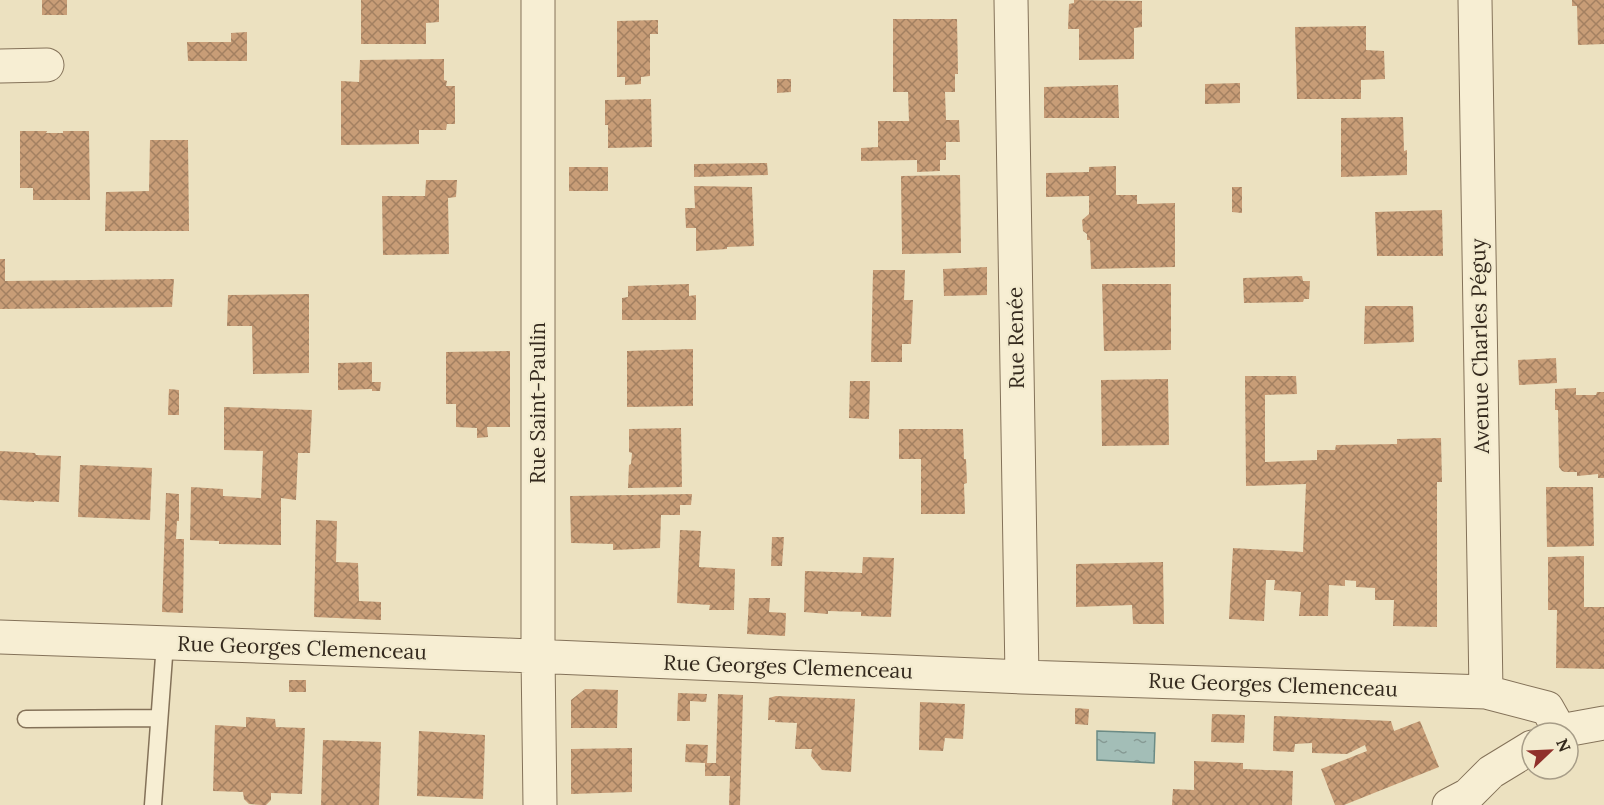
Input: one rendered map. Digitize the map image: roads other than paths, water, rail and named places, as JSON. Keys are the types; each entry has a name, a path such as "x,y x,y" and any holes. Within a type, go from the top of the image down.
{"street":[{"name":"Rue Saint-Paulin","path":"538,0 540,805"},
{"name":"Rue Renée","path":"1011,0 1022,677"},
{"name":"Avenue Charles Péguy","path":"1475,0 1486,692"},
{"path":"0,66 47,65"},
{"name":"Rue Georges Clemenceau","path":"0,637 538,656 1022,677 1486,692 1547,708 1548,721"},
{"path":"1580,729 1604,723"},
{"path":"1449,805 1468,795 1491,771 1520,754"}],"lane":[{"path":"153,805 165,643"},
{"path":"26,719 159,718"}],"water":[{"path":"1097,731 1155,733 1154,763 1097,760"}]}
